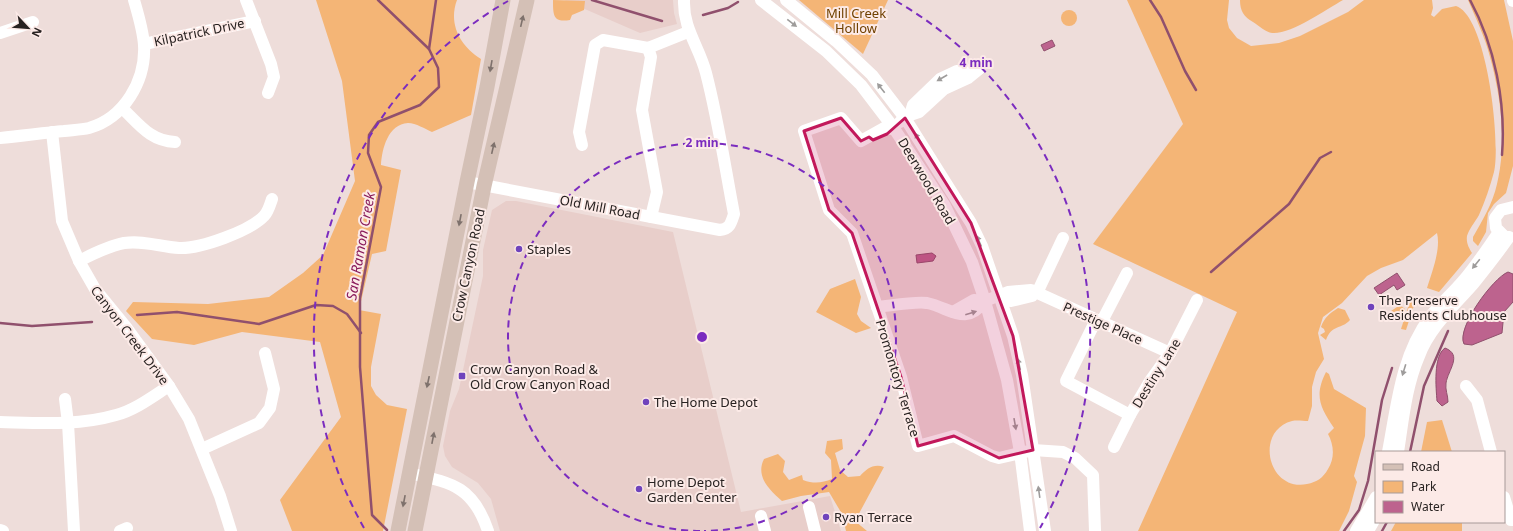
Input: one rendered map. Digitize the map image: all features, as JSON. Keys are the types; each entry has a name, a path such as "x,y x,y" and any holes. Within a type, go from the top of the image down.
{"main road":[{"name":"Crow Canyon Road","path":"398,531 503,0"},
{"name":"Crow Canyon Road","path":"415,531 484,186 527,0"}],"street":[{"path":"0,138 89,128 106,120 122,108 134,91 141,74 144,44 134,0"},
{"path":"246,0 271,64 274,77 268,93"},
{"path":"582,145 579,132 595,45 603,40 648,48 688,32 684,15 684,0"},
{"name":"Deerwood Road","path":"761,0 826,51 861,85 945,206 972,262 985,301 1007,380 1020,452 1030,531"},
{"name":"Deerwood Road","path":"786,0 836,40 908,116 971,223 1000,296 1013,336 1022,375 1045,531"},
{"name":"Kilpatrick Drive","path":"144,44 255,21"},
{"path":"0,33 34,22"},
{"name":"Old Mill Road","path":"467,182 720,230 726,229 731,225 734,214 706,72 688,32"},
{"path":"648,48 651,57 642,110 657,192 651,217"},
{"name":"Promontory Terrace","path":"908,116 913,106 930,87 940,79 957,71 979,69 968,78 944,89 919,112 908,116 892,128 886,127 870,134 869,138 860,141 841,118 804,131 829,210 852,233 900,377 918,446 954,436 992,456 999,458 1033,450 1063,452 1076,458 1093,475 1095,531"},
{"path":"122,108 151,135 163,141 175,142"},
{"name":"Canyon Creek Drive","path":"52,132 62,221 79,261 94,289 126,327 169,386 189,419 202,449 231,531"},
{"path":"79,261 103,249 124,243 137,242 179,248 197,247 255,224 265,215 272,200"},
{"path":"1507,236 1495,223 1495,218 1501,210 1512,205"},
{"path":"1388,451 1402,376 1409,354 1429,317 1462,283 1482,258 1507,236"},
{"path":"1398,451 1412,376 1419,356 1441,319 1494,259 1507,236"},
{"path":"985,301 1000,296 1011,301 1031,297 1037,293 1063,238"},
{"path":"1127,273 1066,381 1130,414"},
{"name":"Prestige Place","path":"1037,293 1098,322 1170,353"},
{"name":"Destiny Lane","path":"1114,447 1130,414 1150,381 1170,353 1197,300"},
{"name":"Promontory Terrace","path":"877,307 926,303 961,315 967,315 978,311 985,301"},
{"path":"202,449 259,423 270,408 274,389 265,353"},
{"path":"0,422 68,423 116,415 144,403 169,386"},
{"path":"1466,386 1477,400 1491,451"},
{"path":"65,399 68,423 74,531"},
{"path":"409,473 439,480 458,488 474,500 482,513 488,531"},
{"path":"1356,531 1375,499"},
{"path":"1505,500 1511,520 1513,520"},
{"path":"809,507 815,531"},
{"path":"761,516 765,531"},
{"path":"1368,531 1375,519"}],"highlighted area":[{"path":"841,118 861,141 869,137 873,140 887,134 905,118 971,223 1013,336 1033,450 999,458 954,436 918,446 901,377 852,233 829,210 804,131"}],"shaded area":[{"path":"564,0 673,0 677,24 640,33"},
{"path":"506,201 516,201 673,232 741,512 830,496 841,531 500,531 491,499 478,483 452,467 445,456 443,446 450,411 459,389 483,276 483,250 492,210"}],"green space":[{"path":"316,0 457,0 454,18 458,34 467,48 481,59 471,115 432,132 414,124 401,124 395,128 387,138 383,152 381,165 401,170 386,251 372,254 359,310 381,314 371,367 371,386 376,395 387,405 407,409 383,531 292,531 280,500 341,417 320,342 242,332 194,345 152,339 126,311 133,302 208,304 269,297 303,273 323,255 355,181 342,81"},
{"path":"553,0 585,1 584,10 572,15 570,20 560,20 555,17"},
{"name":"Mill Creek Hollow","path":"799,0 888,0 863,54"},
{"path":"1127,0 1229,0 1227,20 1229,28 1237,38 1251,46 1279,43 1300,36 1348,12 1364,0 1432,0 1433,8 1431,15 1434,17 1442,9 1456,6 1467,15 1476,32 1489,82 1493,109 1496,157 1491,183 1479,215 1467,236 1467,243 1472,253 1439,292 1427,288 1437,253 1437,233 1403,260 1381,268 1367,276 1342,303 1323,317 1318,333 1324,359 1316,372 1312,387 1312,406 1308,421 1292,421 1280,427 1273,436 1270,447 1271,459 1275,470 1283,479 1294,484 1311,483 1317,481 1324,475 1333,456 1332,443 1328,434 1334,428 1325,414 1320,401 1320,388 1326,372 1329,374 1334,389 1366,408 1365,436 1354,476 1357,482 1349,511 1339,531 1138,531 1237,312 1093,244 1183,124"},
{"path":"1240,0 1343,0 1298,26 1280,33 1272,33 1262,29 1245,16"},
{"path":"1468,0 1504,0 1513,41 1513,166 1506,193 1494,204 1488,213 1486,232 1478,246 1473,241 1473,237 1493,198 1500,169 1502,137 1500,104 1494,72 1486,42"},
{"path":"1069,10 1076,15 1077,18 1072,25 1069,26 1062,21 1061,18 1066,11"},
{"path":"855,279 861,297 857,314 861,321 871,328 856,333 816,312 830,289"},
{"path":"1411,298 1416,299 1406,330 1401,329"},
{"path":"1400,305 1405,309 1403,317 1398,317 1396,321 1390,317 1391,311"},
{"path":"1338,308 1345,310 1350,320 1334,329 1328,335 1326,340 1320,335 1325,332 1321,327 1328,316"},
{"path":"1442,420 1452,451 1421,451 1427,422"},
{"path":"842,439 843,449 835,453 840,470 848,477 860,476 874,466 884,467 855,521 867,531 846,531 842,514 829,492 801,496 782,501 765,483 761,472 764,459 778,454 785,461 783,472 789,480 802,475 803,480 811,482 821,482 832,479 831,460 825,453 827,441"},
{"path":"1395,523 1462,523 1462,531 1391,531"}],"water":[{"path":"1052,40 1055,46 1044,51 1041,45"},
{"path":"932,253 936,256 933,261 917,263 916,255"},
{"path":"1508,272 1513,274 1513,302 1504,312 1502,333 1472,345 1464,344 1463,337 1465,327 1477,304 1501,276"},
{"path":"1397,273 1405,285 1397,290 1394,285 1379,295 1374,288"},
{"path":"1445,348 1450,351 1454,359 1446,383 1448,402 1442,406 1437,401 1436,373 1441,352"}],"waterway":[{"name":"San Ramon Creek","path":"378,0 429,49 438,68 439,87 420,105 378,122 369,135 368,153 381,187 360,298 360,367 372,515 387,530"},
{"path":"429,49 436,0"},
{"path":"592,0 662,21"},
{"path":"1150,0 1161,17 1185,71 1196,90"},
{"path":"1470,0 1486,36 1497,75 1502,115 1502,155"},
{"path":"703,15 728,8 738,2"},
{"path":"1211,272 1289,204 1320,158 1331,152"},
{"path":"137,315 177,312 259,324 316,305 333,306 347,314 361,333"},
{"path":"0,323 32,326 92,322"},
{"path":"1410,451 1424,386 1448,331"},
{"path":"1344,531 1359,510 1368,481 1382,400 1392,368"},
{"path":"1382,531 1386,523"}],"place":[{"name":"Staples","path":"519,249"},
{"name":"The Preserve Residents Clubhouse","path":"1371,307"},
{"name":"Crow Canyon Road & Old Crow Canyon Road","path":"462,376"},
{"name":"The Home Depot","path":"646,402"},
{"name":"Home Depot Garden Center","path":"639,489"},
{"name":"Ryan Terrace","path":"826,517"}]}
